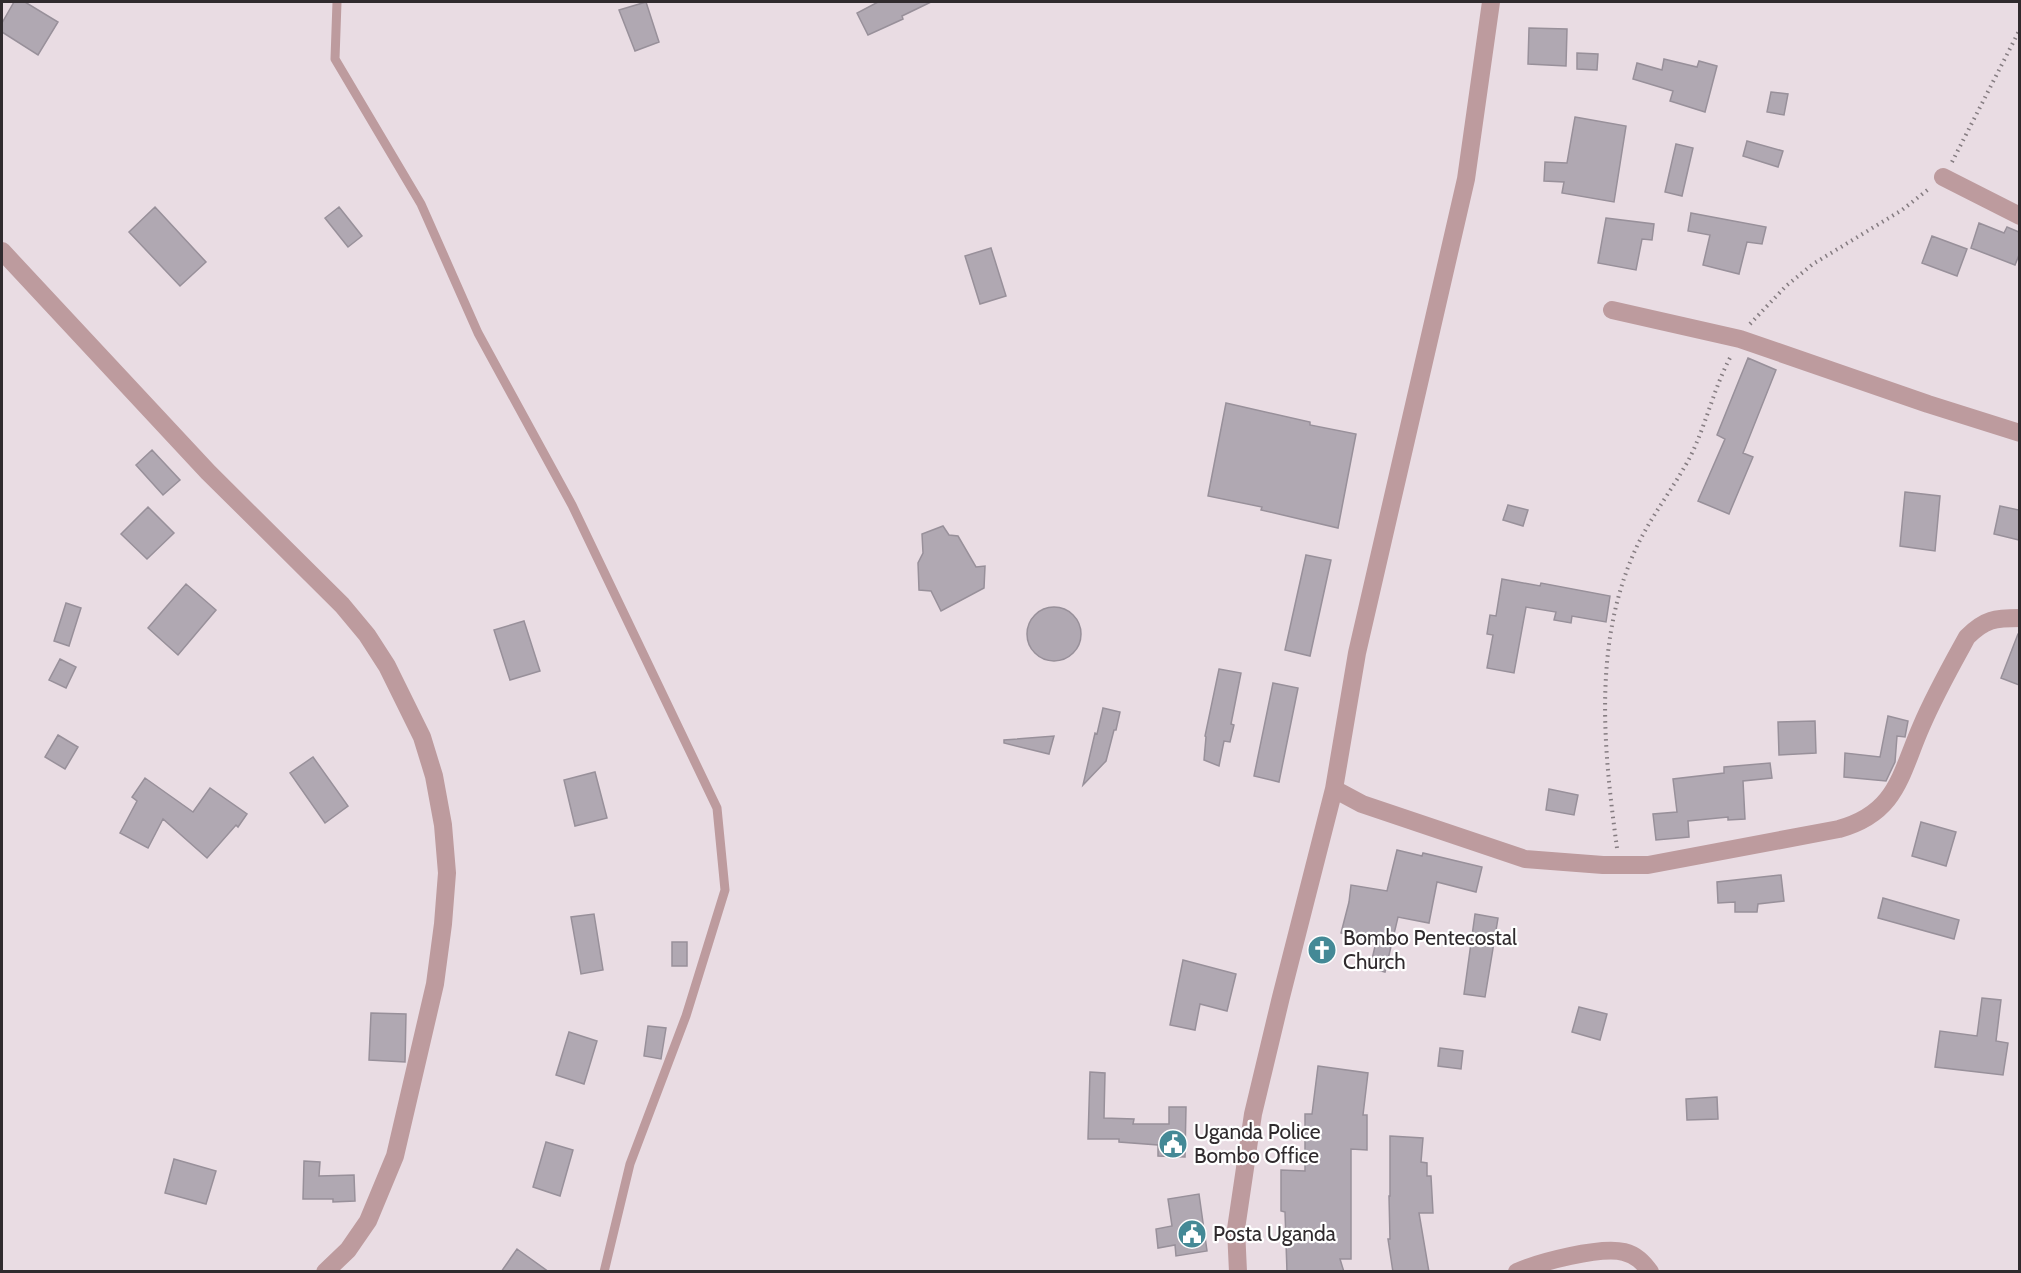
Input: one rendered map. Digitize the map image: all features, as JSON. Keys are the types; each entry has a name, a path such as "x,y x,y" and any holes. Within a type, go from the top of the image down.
{"street":[{"path":"1238,1272 1236,1229 1253,1114 1334,789 1357,653 1466,179 1491,2"},
{"path":"1943,177 2019,216"},
{"path":"2,251 208,472 342,606 367,635 387,666 423,737 434,776 443,825 447,873 435,984 395,1156 368,1221 348,1250 325,1272"},
{"path":"1612,310 1740,339 2019,433"},
{"path":"1334,789 1362,804 1525,859 1648,865 1839,829 1858,824 1873,815 1890,796 1901,779 1920,727 1967,637 1977,626 1991,620 2019,618"},
{"path":"1517,1272 1564,1258 1623,1251 1639,1258 1650,1272"}],"lane":[{"path":"337,2 335,59 421,204 478,333 572,505 717,808 725,890 686,1016 630,1164 604,1272"}],"path":[{"path":"1620,865 1606,751 1605,686 1608,643 1620,591 1633,555 1659,506 1688,461 1706,424 1720,376 1753,319 1812,264 1902,210 1943,177 2019,29"}],"building":[{"path":"14,2 25,2 58,22 38,55 2,32 2,23"},
{"path":"646,2 659,42 635,51 619,10"},
{"path":"878,2 931,2 902,16 903,19 868,35 857,13"},
{"path":"1529,28 1567,29 1566,66 1528,64"},
{"path":"1577,53 1598,54 1597,70 1577,69"},
{"path":"1664,59 1697,67 1699,61 1717,66 1705,112 1670,101 1673,91 1633,79 1637,63 1662,70"},
{"path":"1771,92 1788,94 1784,115 1767,112"},
{"path":"1575,117 1626,126 1614,202 1562,193 1564,182 1544,181 1545,162 1567,163"},
{"path":"1747,141 1783,151 1778,167 1743,156"},
{"path":"1676,144 1693,148 1682,196 1665,192"},
{"path":"155,207 206,262 180,286 129,232"},
{"path":"339,207 362,236 348,247 325,218"},
{"path":"1691,213 1766,227 1762,244 1747,242 1739,274 1703,265 1710,235 1688,231"},
{"path":"1606,218 1654,224 1652,240 1642,239 1636,270 1598,263"},
{"path":"1979,223 2004,233 2007,227 2019,232 2019,255 2015,265 1971,248"},
{"path":"1932,236 1967,249 1957,276 1922,263"},
{"path":"991,248 1006,296 980,304 965,256"},
{"path":"1748,358 1776,370 1743,453 1753,457 1729,514 1698,501 1725,439 1717,435"},
{"path":"1226,403 1310,422 1310,425 1356,434 1338,528 1261,510 1262,507 1208,496"},
{"path":"152,450 180,480 163,495 136,465"},
{"path":"1905,492 1940,496 1935,551 1900,546"},
{"path":"1508,505 1528,510 1523,526 1503,520"},
{"path":"2000,506 2019,510 2019,540 1994,534"},
{"path":"148,507 174,533 147,559 121,534"},
{"path":"943,526 949,535 958,536 976,567 985,566 984,588 941,611 931,591 919,590 918,563 923,553 922,534"},
{"path":"1306,555 1331,560 1310,656 1285,650"},
{"path":"1502,579 1540,586 1541,583 1610,596 1606,622 1572,616 1571,623 1554,620 1556,612 1526,607 1514,673 1487,668 1493,635 1487,634 1490,615 1496,616"},
{"path":"186,584 216,610 178,655 148,628"},
{"path":"66,603 81,608 69,646 54,641"},
{"path":"1049,607 1059,607 1069,611 1077,619 1081,634 1077,649 1069,657 1059,661 1049,661 1039,657 1031,649 1027,639 1027,629 1031,619 1039,611"},
{"path":"524,621 540,671 510,680 494,630"},
{"path":"2019,634 2019,685 2001,678"},
{"path":"60,659 76,667 66,688 49,680"},
{"path":"1219,669 1241,673 1231,724 1234,725 1230,742 1224,741 1219,766 1204,760 1205,736"},
{"path":"1273,683 1298,688 1279,782 1254,776"},
{"path":"1103,708 1120,712 1116,730 1114,730 1106,761 1083,785 1095,733 1097,734"},
{"path":"1888,716 1908,721 1905,737 1897,736 1895,762 1886,781 1844,777 1845,753 1880,757"},
{"path":"1815,721 1816,753 1779,755 1778,722"},
{"path":"58,735 78,747 65,769 45,757"},
{"path":"1054,736 1049,754 1004,743 1004,740"},
{"path":"313,757 348,806 325,823 290,773"},
{"path":"1770,763 1772,778 1743,781 1745,819 1728,820 1728,817 1688,821 1689,837 1656,840 1653,814 1677,812 1673,779 1724,773 1724,767"},
{"path":"595,772 607,818 575,826 564,780"},
{"path":"145,778 193,812 210,788 247,814 238,827 236,825 207,858 163,819 148,848 120,833 137,801 132,797"},
{"path":"1549,789 1578,795 1574,815 1546,810"},
{"path":"1921,822 1956,832 1946,866 1912,856"},
{"path":"1397,850 1422,856 1423,853 1482,867 1476,892 1437,882 1429,923 1398,917 1385,972 1370,968 1376,942 1341,933 1351,885 1387,891"},
{"path":"1781,875 1784,901 1758,904 1757,912 1735,912 1735,902 1718,903 1717,882"},
{"path":"1883,898 1959,920 1954,939 1878,918"},
{"path":"594,914 603,970 581,974 571,917"},
{"path":"1475,914 1498,918 1485,997 1464,994"},
{"path":"672,942 687,942 687,966 672,966"},
{"path":"1183,960 1236,974 1227,1011 1200,1004 1195,1030 1170,1025"},
{"path":"1982,998 2001,1000 1996,1041 2008,1043 2003,1075 1935,1067 1940,1031 1977,1036"},
{"path":"1579,1007 1607,1014 1600,1040 1572,1032"},
{"path":"371,1013 406,1014 405,1062 369,1060"},
{"path":"648,1026 666,1028 661,1059 644,1056"},
{"path":"569,1032 597,1041 584,1084 556,1075"},
{"path":"1440,1048 1463,1051 1461,1069 1438,1066"},
{"path":"1318,1066 1368,1073 1363,1115 1367,1115 1367,1150 1351,1149 1351,1259 1340,1259 1344,1272 1287,1272 1285,1212 1281,1211 1281,1170 1305,1171 1305,1114 1312,1114"},
{"path":"1090,1072 1105,1073 1104,1118 1134,1119 1133,1124 1169,1124 1169,1107 1186,1107 1185,1157 1158,1156 1158,1145 1119,1142 1119,1139 1088,1139"},
{"path":"1717,1097 1718,1119 1687,1120 1686,1099"},
{"path":"1390,1136 1423,1138 1421,1162 1427,1163 1427,1176 1431,1176 1433,1213 1419,1213 1429,1272 1393,1272 1388,1239 1390,1239"},
{"path":"546,1142 573,1150 560,1196 533,1187"},
{"path":"174,1159 216,1171 206,1204 165,1193"},
{"path":"304,1161 320,1162 319,1176 354,1175 355,1201 333,1202 333,1199 303,1199"},
{"path":"1199,1194 1207,1251 1176,1256 1175,1245 1158,1248 1156,1229 1172,1226 1168,1199"},
{"path":"517,1249 549,1272 501,1272"}],"place":[{"name":"Bombo Pentecostal Church","path":"1322,950"},
{"name":"Uganda Police Bombo Office","path":"1173,1144"},
{"name":"Posta Uganda","path":"1192,1234"}]}
